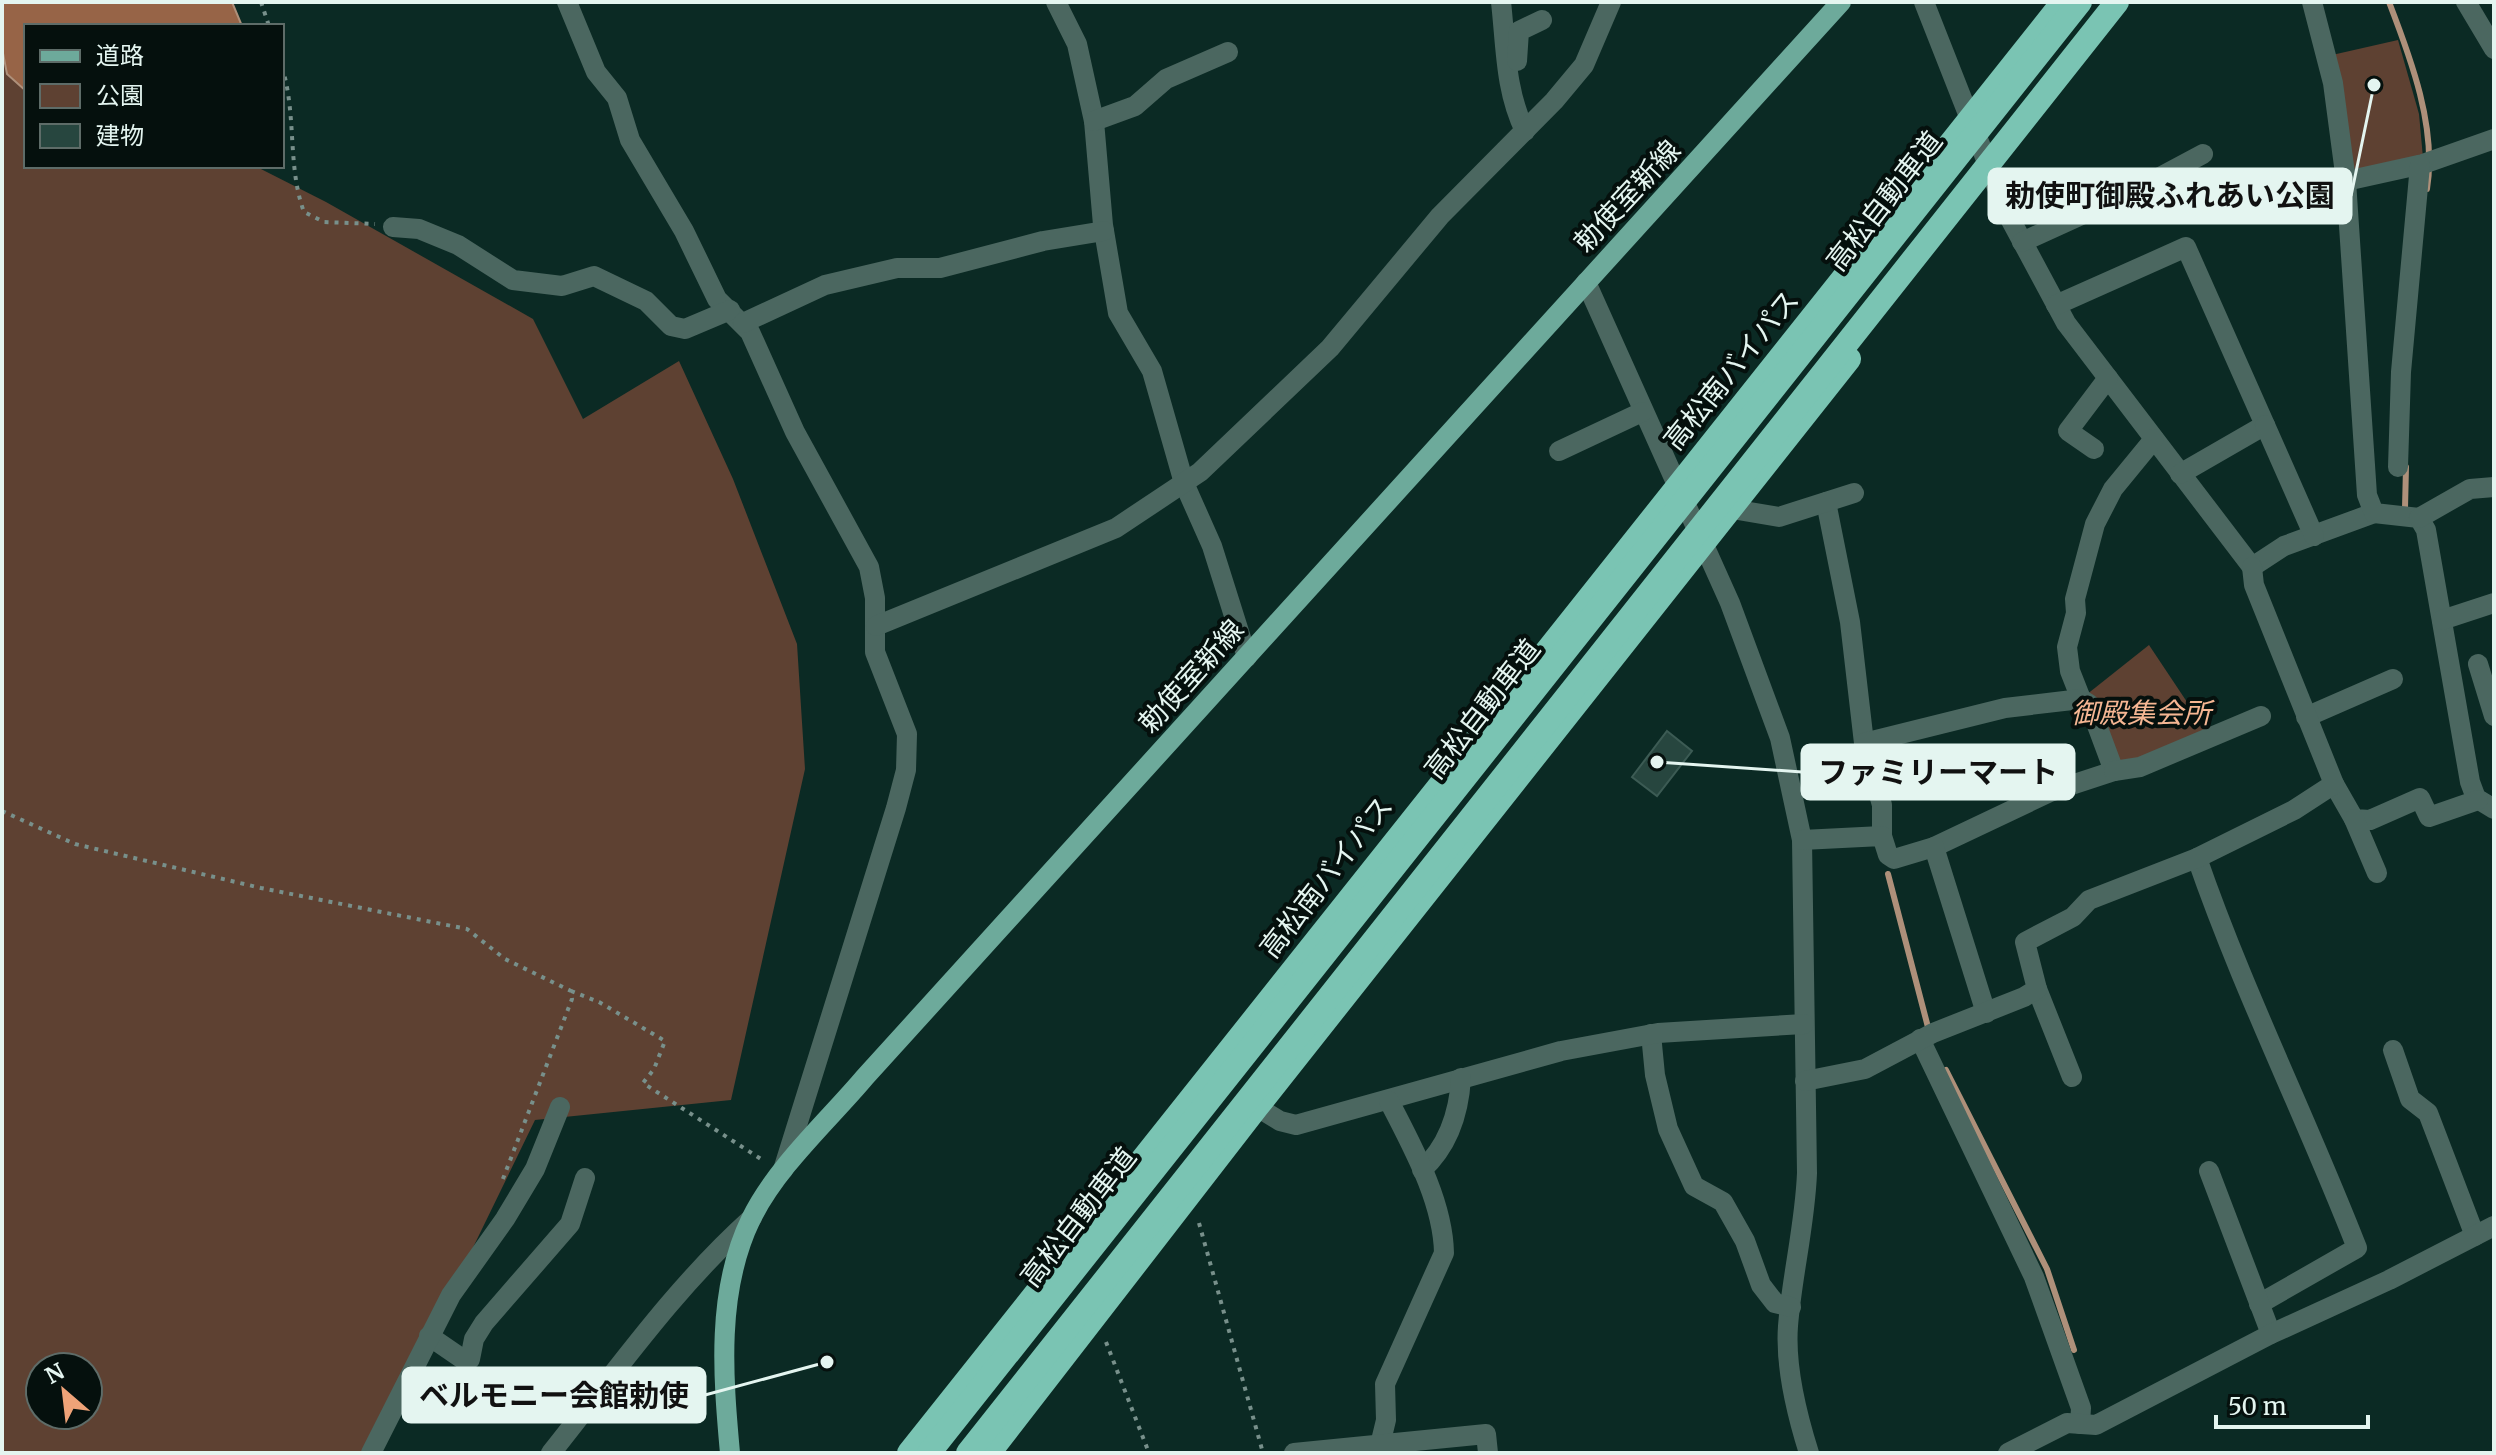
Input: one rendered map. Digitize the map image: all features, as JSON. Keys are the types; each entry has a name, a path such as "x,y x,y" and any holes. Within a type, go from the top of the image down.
{"highway":[{"name":"高松南バイパス","path":"909,1453 2063,2"},
{"name":"高松自動車道","path":"929,1453 2080,2"},
{"name":"高松自動車道","path":"968,1453 2117,2"},
{"path":"989,1453 1257,1107 1704,547 2130,2"}],"main road":[{"name":"勅使室新線","path":"730,1453 725,1334 728,1297 734,1267 752,1218 782,1174 865,1077 1841,2"}],"street":[{"path":"567,2 596,72 617,98 630,140 684,231 707,283 717,299 736,317 869,567 875,598 875,652 907,734 906,770 782,1174"},
{"path":"1056,2 1077,44 1094,121 1104,231 1118,313 1152,371 1184,483 1212,546 1247,657"},
{"path":"1501,2 1512,92 1529,127"},
{"path":"876,626 1116,528 1200,472 1330,348 1440,216 1529,127 1584,65 1611,2"},
{"path":"1924,2 1993,177 2022,242 2056,305 2252,567 2254,585 2306,717 2377,873"},
{"path":"2312,2 2333,83 2346,181 2364,464 2367,495 2374,513"},
{"path":"2466,2 2494,49"},
{"path":"1529,127 1515,42 1519,31 1542,20"},
{"path":"1094,121 1135,106 1166,79 1228,52"},
{"path":"2346,181 2425,163 2494,139"},
{"path":"2022,242 2130,193 2203,154"},
{"path":"2398,467 2402,358 2425,163"},
{"path":"393,227 419,229 458,245 513,280 562,286 594,276 646,301 671,326 685,329 736,317 825,285 897,268 940,268 1043,241 1104,231"},
{"path":"2056,305 2186,247 2314,536"},
{"path":"1586,282 1677,484 1770,704 1802,840 1805,1209 1788,1349 1809,1453"},
{"path":"2094,449 2068,431 2108,378"},
{"path":"1559,451 1642,412"},
{"path":"2180,474 2265,425"},
{"path":"2114,771 2070,671 2067,647 2095,524 2113,489 2154,439"},
{"path":"2252,567 2284,546 2374,513 2419,518 2470,489 2494,487"},
{"path":"1732,509 1779,517 1854,493"},
{"path":"1826,502 1850,622 1864,743 1882,805 1882,836 1888,855 1894,859 1934,847 2050,792 2114,771 2140,767 2261,716"},
{"path":"2354,819 2370,820 2420,798 2429,817 2486,804 2470,782 2426,530 2419,518"},
{"path":"2442,620 2494,603"},
{"path":"2450,669 2486,661 2494,716"},
{"path":"2306,717 2393,679"},
{"path":"1864,743 2005,708 2085,702"},
{"path":"2072,1077 2037,989 2025,942 2073,917 2089,900 2197,858 2294,810 2334,784"},
{"path":"1802,840 1882,836"},
{"path":"1934,847 1986,1013"},
{"path":"2197,858 2217,916 2313,1136 2357,1248 2259,1304"},
{"path":"1805,1081 1865,1069 1927,1036 2037,989"},
{"path":"1257,1107 1280,1121 1296,1125 1561,1051 1651,1034 1804,1024"},
{"path":"1651,1034 1655,1075 1668,1129 1694,1186 1723,1202 1745,1241 1761,1285 1775,1303 1791,1307"},
{"path":"1927,1036 2034,1277 2081,1408 2080,1424"},
{"path":"2393,1050 2410,1099 2428,1113 2475,1236"},
{"path":"1422,1170 1432,1160 1453,1123 1460,1102 1461,1078"},
{"path":"1380,1445 1386,1420 1385,1384 1444,1253 1441,1231 1422,1170 1389,1101"},
{"path":"371,1453 451,1295 505,1219 535,1169 560,1107"},
{"path":"2209,1171 2271,1334"},
{"path":"429,1336 464,1360 470,1359 474,1339 484,1323 570,1224 585,1178"},
{"path":"551,1453 649,1328 726,1241 752,1218"},
{"path":"2008,1453 2067,1423 2096,1425 2271,1334 2389,1280 2494,1226"},
{"path":"1294,1453 1486,1434 1488,1453"}],"path":[{"path":"261,2 268,24"},
{"path":"284,78 296,141 295,186 304,212 324,222 393,227"},
{"path":"2,811 75,844 247,885 467,929 505,959 599,1002 665,1041 654,1069 643,1083 745,1148"},
{"path":"500,1186 536,1099 572,999 571,991"},
{"path":"1199,1223 1263,1453"},
{"path":"1106,1342 1149,1453"}],"green space":[{"path":"2398,40 2419,114 2423,158 2353,175 2332,55"},
{"path":"2,48 7,74 24,89 24,168 259,168 326,202 533,319 583,419 679,361 733,479 797,644 805,769 731,1100 535,1120 373,1453 2,1453"},
{"name":"御殿集会所","path":"2149,645 2211,738 2114,771 2081,699"}],"shaded area":[{"path":"2,2 232,2 241,24 24,24 24,89 7,74 2,48"}],"building":[{"path":"1667,731 1692,751 1657,796 1632,777"}],"waterway":[{"path":"2389,2 2406,47 2425,118 2429,166 2427,189"},
{"path":"2405,508 2406,467"},
{"path":"1888,874 1929,1031"},
{"path":"1946,1070 2047,1269 2074,1350"}],"place":[{"name":"勅使町御殿ふれあい公園","path":"2374,85"},
{"name":"ファミリーマート","path":"1657,762"},
{"name":"ベルモニー会館勅使","path":"827,1362"}]}
